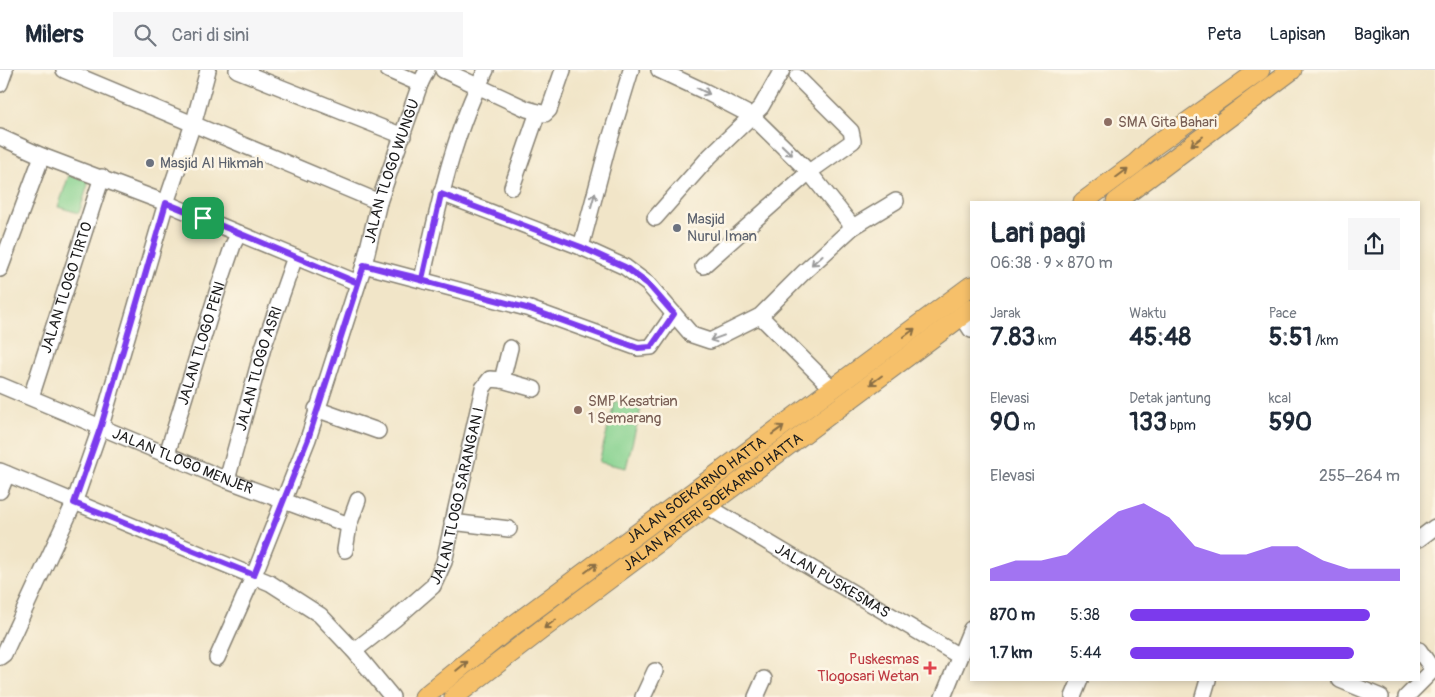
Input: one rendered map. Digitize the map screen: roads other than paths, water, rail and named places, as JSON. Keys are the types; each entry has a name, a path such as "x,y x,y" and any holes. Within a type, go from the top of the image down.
{"main road":[{"path":"1084,201 1136,163 1154,146 1260,70"},
{"path":"1117,201 1292,70"},
{"path":"1236,88 1246,104"},
{"name":"JALAN SOEKARNO HATTA","path":"424,697 506,630 839,396 970,287"},
{"name":"JALAN ARTERI SOEKARNO HATTA","path":"454,697 707,506 839,396 968,318"}],"street":[{"path":"0,84 4,70"},
{"path":"64,70 379,202"},
{"path":"2,656 74,503 101,426 166,203 193,124 208,70"},
{"path":"237,70 403,136"},
{"path":"388,70 424,77"},
{"path":"443,70 527,109 545,114 549,110 563,70"},
{"path":"422,279 441,194 458,138 486,70"},
{"path":"581,247 607,149 631,70"},
{"path":"659,70 752,116 809,172 853,227"},
{"path":"655,218 710,156 761,107 782,70"},
{"name":"JALAN TLOGO WUNGU","path":"217,658 254,575 308,439 364,265 379,202 424,77"},
{"path":"703,266 809,172 853,141 854,136 851,131 797,77"},
{"path":"512,187 538,112"},
{"path":"0,137 42,156 166,203 358,283"},
{"path":"0,269 42,156"},
{"name":"JALAN TLOGO TIRTO","path":"31,397 102,178"},
{"path":"441,194 581,247 625,267 648,284 692,335 710,341 760,316 802,273 853,227 896,201"},
{"name":"JALAN TLOGO PENI","path":"166,454 219,286 233,245 239,234"},
{"name":"JALAN TLOGO ASRI","path":"227,480 263,348 295,257"},
{"path":"364,265 530,309 638,348 651,347 674,314"},
{"path":"760,316 839,396"},
{"path":"510,348 502,380 534,389"},
{"name":"JALAN TLOGO SARANGAN I","path":"354,651 433,586 444,562 482,388 490,379 502,380"},
{"name":"JALAN TLOGO MENJER","path":"0,385 227,480 348,525"},
{"path":"316,410 378,431"},
{"path":"0,490 4,472 74,503 270,583 320,615 354,651 392,697"},
{"path":"345,550 348,525 358,500"},
{"name":"JALAN PUSKESMAS","path":"707,506 959,656"},
{"path":"452,522 509,529"},
{"path":"1420,538 1435,527"},
{"path":"943,697 970,632"},
{"path":"1406,697 1434,669 1420,651"},
{"path":"643,697 655,671"},
{"path":"756,697 764,679"},
{"path":"1073,697 1080,681"},
{"path":"1203,697 1208,681"},
{"path":"1342,681 1381,697"}],"place":[{"name":"SMA Gita Bahari","path":"1108,122"},
{"name":"Masjid Al Hikmah","path":"150,163"},
{"name":"Masjid Nurul Iman","path":"677,228"},
{"name":"SMP Kesatrian 1 Semarang","path":"578,410"},
{"name":"Puskesmas Tlogosari Wetan","path":"930,668"}]}
